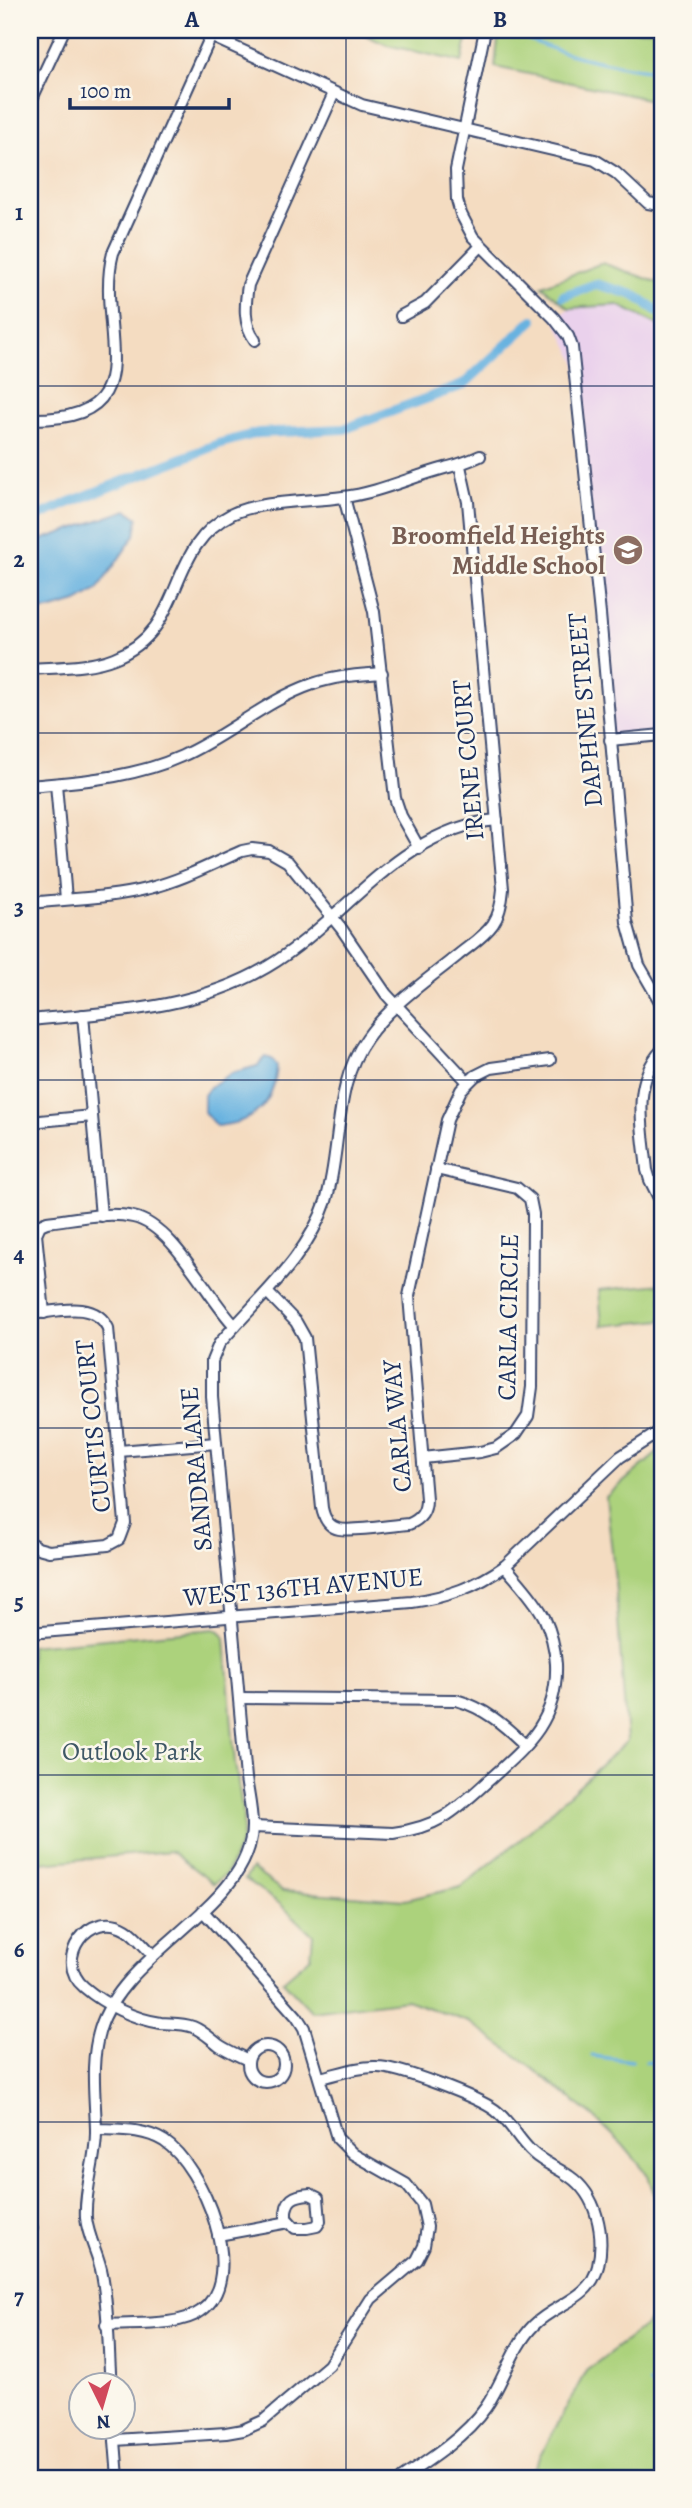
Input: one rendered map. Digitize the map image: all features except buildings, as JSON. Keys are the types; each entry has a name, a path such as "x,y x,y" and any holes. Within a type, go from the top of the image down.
{"street":[{"path":"30,103 64,30"},
{"path":"197,30 334,93 383,112 595,160 616,173 648,203 660,205"},
{"name":"DAPHNE STREET","path":"485,30 455,180 457,200 467,227 481,246 554,318 568,336 576,362 627,922 639,965 662,1005"},
{"path":"30,419 78,414 101,399 109,387 114,364 108,284 113,253 211,36"},
{"path":"256,340 248,329 245,302 248,285 334,93"},
{"path":"401,316 425,303 481,246"},
{"path":"30,669 99,663 138,646 149,636 166,612 193,547 205,533 233,514 256,507 371,492 444,468 460,466 480,456"},
{"name":"IRENE COURT","path":"267,1292 309,1237 325,1202 337,1147 343,1098 354,1060 374,1028 397,1005 482,936 499,912 503,889 497,820 468,502 460,466"},
{"path":"344,497 374,612 395,798 401,816 419,848"},
{"path":"30,786 106,778 158,766 206,744 298,690 338,677 382,673"},
{"path":"610,740 662,735"},
{"path":"56,784 66,899"},
{"path":"30,1020 175,1004 220,990 268,966 303,942 381,872 419,848 465,824 497,820"},
{"path":"30,903 149,888 178,879 242,851 269,851 288,862 332,916 380,986 468,1082 491,1068 550,1060"},
{"path":"83,1015 101,1216 135,1217 158,1229 235,1326"},
{"path":"658,1196 647,1170 641,1095 650,1066 662,1050"},
{"name":"CARLA WAY","path":"267,1292 296,1322 305,1338 322,1508 330,1525 341,1530 409,1524 416,1521 426,1506 409,1296 447,1120 454,1102 468,1082"},
{"path":"30,1122 92,1116"},
{"name":"CARLA CIRCLE","path":"423,1458 496,1448 516,1434 528,1416 531,1403 533,1205 525,1192 517,1188 436,1169"},
{"name":"CURTIS COURT","path":"44,1313 37,1230 47,1222 101,1216"},
{"name":"SANDRA LANE","path":"253,1827 210,1373 219,1344 267,1292"},
{"name":"CURTIS COURT","path":"30,1314 87,1310 104,1321 108,1328 125,1523 119,1538 108,1545 48,1550 30,1543"},
{"name":"WEST 136TH AVENUE","path":"30,1633 430,1600 472,1587 505,1566 620,1457 662,1430"},
{"path":"119,1451 216,1443"},
{"path":"110,2372 103,2275 86,2216 96,2129 94,2056 101,2026 111,2004 126,1981 228,1885 245,1857 253,1827 393,1833 415,1830 447,1816 538,1731 552,1705 556,1680 552,1640 544,1617 505,1566"},
{"path":"239,1698 456,1700 492,1716 525,1745"},
{"path":"136,2439 226,2433 243,2430 263,2421 329,2365 371,2299 417,2260 424,2246 427,2227 422,2204 407,2184 353,2154 343,2145 332,2125 309,2041 297,2017 203,1911"},
{"path":"153,1955 129,1930 117,1924 98,1925 80,1936 72,1952 75,1975 85,1988 111,2004 128,2014 148,2020 195,2023 230,2052 248,2060"},
{"path":"320,2078 364,2067 387,2067 486,2104 501,2115 534,2155 569,2175 580,2185 591,2199 597,2216 600,2256 598,2269 586,2291 549,2312 532,2327 478,2417 460,2435 402,2478"},
{"path":"96,2129 146,2133 165,2142 174,2150 209,2204 218,2235 221,2266 219,2285 214,2296 201,2311 179,2320 106,2325"},
{"path":"218,2235 289,2222"},
{"path":"115,2442 118,2478"}],"shaded area":[{"name":"Broomfield Heights Middle School","path":"618,305 662,327 662,735 610,740 576,362 554,318 569,309"}],"green space":[{"path":"354,30 469,30 462,62 387,45"},
{"path":"499,30 662,30 662,102 495,67"},
{"path":"602,263 662,284 662,327 618,305 569,308 542,286"},
{"path":"662,1284 662,1320 602,1326 599,1290"},
{"path":"662,1449 662,2221 648,2175 623,2145 594,2117 469,2022 407,2000 312,2012 283,1981 311,1957 313,1935 280,1904 245,1879 252,1869 283,1891 405,1900 461,1887 521,1839 627,1741 606,1497"},
{"name":"Outlook Park","path":"215,1629 225,1638 235,1763 243,1814 241,1842 227,1873 214,1884 171,1851 30,1864 30,1646"},
{"path":"662,2306 662,2478 519,2478 535,2466 586,2371 646,2325"}],"water":[{"path":"127,510 138,518 135,535 97,590 77,602 49,610 30,611 30,549 44,539"},
{"path":"266,1057 272,1059 277,1066 272,1091 260,1110 241,1121 216,1126 204,1112 204,1095 210,1087 232,1073 257,1066"}],"waterway":[{"path":"509,30 545,46 583,58 662,72"},
{"path":"563,296 596,284 634,295 662,314"},
{"path":"30,520 221,443 258,433 344,429 463,385 533,320"},
{"path":"592,2056 632,2061"},
{"path":"646,2062 662,2064"},
{"path":"649,2384 662,2392"}],"place":[{"name":"Broomfield Heights Middle School","path":"628,550"}]}
